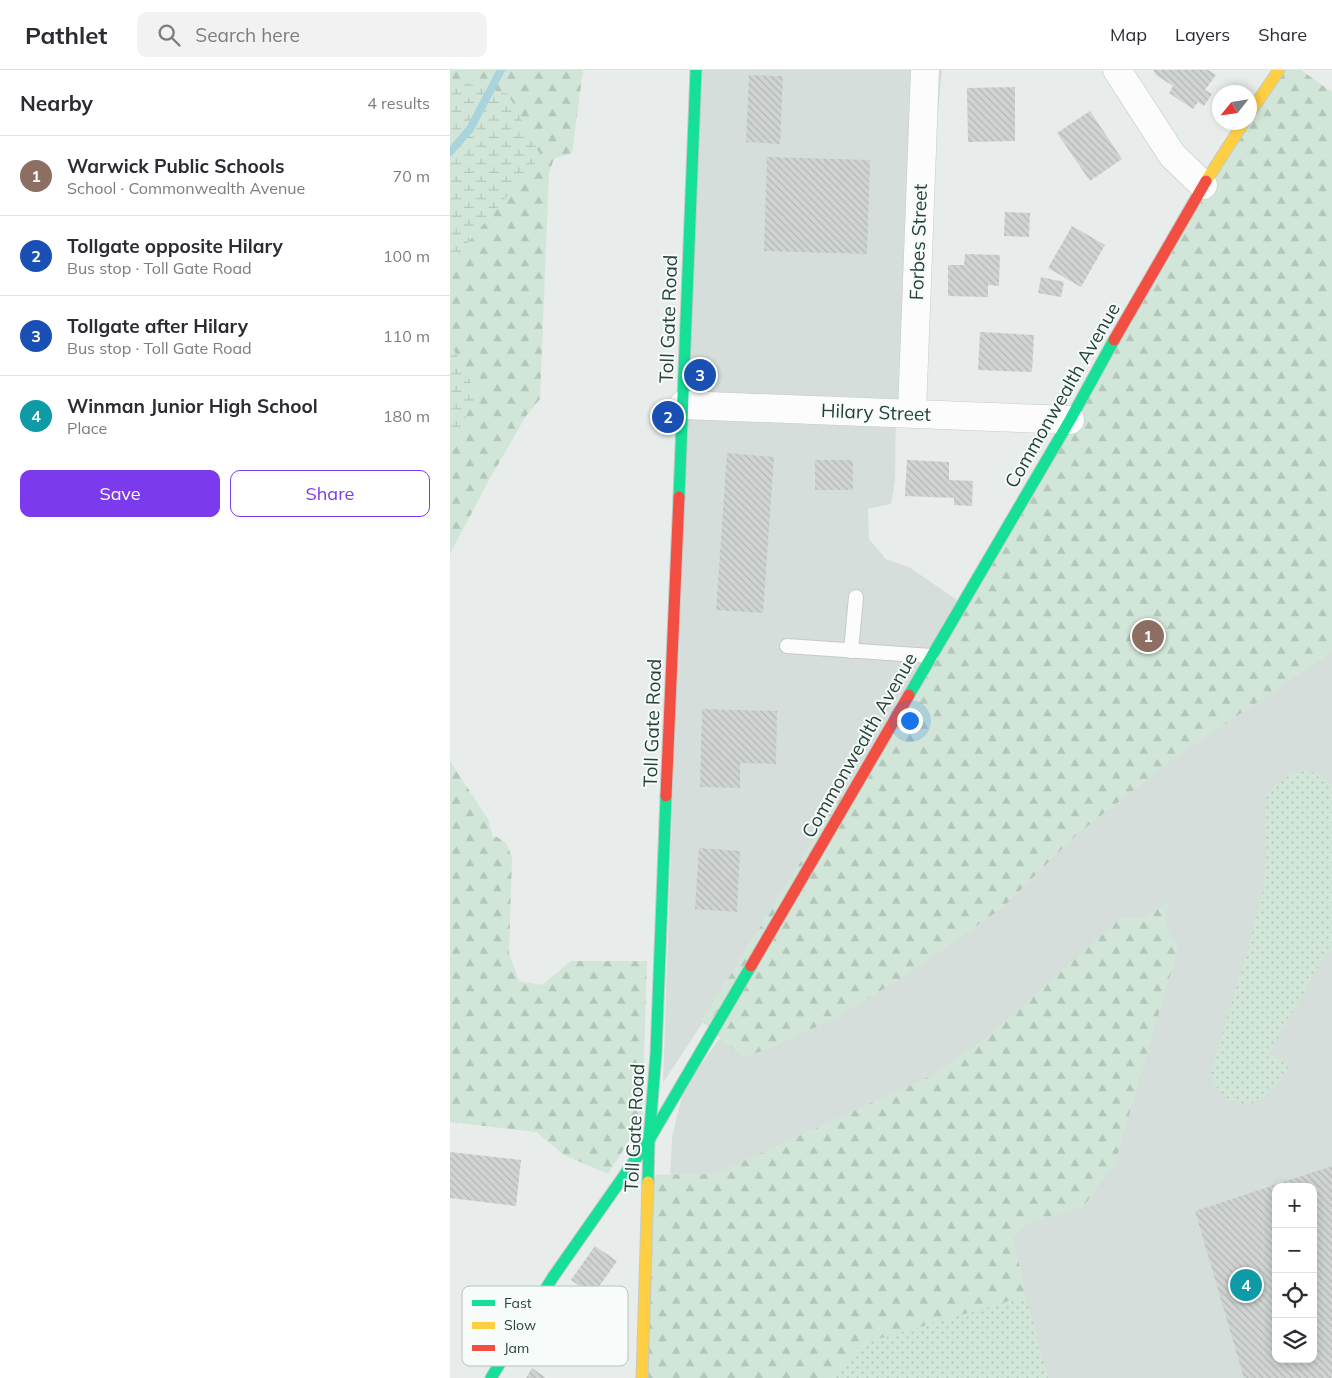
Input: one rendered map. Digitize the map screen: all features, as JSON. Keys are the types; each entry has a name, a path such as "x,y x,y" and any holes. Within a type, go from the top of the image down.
{"street":[{"name":"Toll Gate Road","path":"642,1378 650,1140 656,1054 696,70"},
{"name":"Forbes Street","path":"912,413 925,70"},
{"path":"1117,70 1172,154 1203,185"},
{"path":"1257,103 1279,70"},
{"name":"Commonwealth Avenue","path":"547,1286 650,1140 1070,420 1116,335 1203,185 1239,130"},
{"name":"Hilary Street","path":"683,405 1070,420"},
{"name":"Commonwealth Avenue","path":"491,1378 498,1366"}],"lane":[{"path":"851,651 856,597"},
{"path":"787,646 931,656"}],"shaded area":[{"path":"697,70 942,70 928,224 917,405 896,411 895,481 891,504 868,509 869,539 886,559 909,567 957,600 928,656 703,1022 663,1083"},
{"path":"1332,183 1332,1378 661,1378 672,1137 684,1088"}],"green space":[{"path":"450,70 583,70 572,153 554,159 549,172 540,399 526,416 489,480 450,554"},
{"path":"1278,70 1301,70 1332,92 1332,652 1180,754 1076,835 1002,908 905,976 835,1018 782,1043 743,1058 703,1022 704,1018 928,656 1242,130 1257,130 1257,105"},
{"path":"450,79 508,94 541,156 450,264"},
{"path":"450,342 477,395 450,446"},
{"path":"450,761 488,819 493,837 497,837 506,843 512,857 509,953 519,981 542,985 571,961 647,961 642,1120 608,1174 564,1155 536,1132 450,1122"},
{"path":"1304,771 1320,775 1332,785 1332,952 1327,951 1269,1054 1289,1066 1273,1088 1260,1099 1251,1103 1235,1103 1221,1092 1210,1074 1248,949 1264,886 1267,794 1276,784 1292,774"},
{"path":"1168,903 1165,926 1178,948 1115,1163 1083,1207 1028,1224 1013,1237 1026,1296 859,1346 835,1378 638,1378 649,1175 715,1174 933,1075 986,1038 1121,918 1143,918"},
{"path":"1026,1296 1048,1378 835,1378 859,1346"}],"building":[{"path":"1153,70 1208,70 1216,75 1205,90 1212,94 1204,106 1198,102 1193,109 1169,93 1173,86 1156,75"},
{"path":"749,75 783,76 780,144 746,142"},
{"path":"1015,87 1015,141 968,142 967,88"},
{"path":"1090,111 1122,159 1090,181 1057,133"},
{"path":"767,157 870,160 867,254 764,251"},
{"path":"1005,212 1030,213 1029,237 1004,236"},
{"path":"1072,226 1105,245 1081,287 1048,268"},
{"path":"965,254 1000,255 999,286 988,285 988,297 948,296 948,265 964,265"},
{"path":"1041,277 1064,282 1061,297 1038,293"},
{"path":"980,332 1034,335 1032,372 978,370"},
{"path":"727,453 774,457 763,613 716,610"},
{"path":"815,460 853,460 853,490 815,490"},
{"path":"907,460 949,462 949,480 973,481 972,506 954,505 954,498 905,496"},
{"path":"702,709 777,711 776,764 740,763 740,788 700,787"},
{"path":"699,848 740,851 737,912 695,909"},
{"path":"450,1152 521,1160 516,1206 450,1198"},
{"path":"1332,1166 1332,1378 1244,1378 1195,1211 1272,1186 1272,1363 1317,1363 1317,1183 1280,1183"},
{"path":"595,1246 617,1261 599,1286 580,1286 571,1280"},
{"path":"532,1368 546,1378 526,1378"}],"waterway":[{"path":"450,152 470,129 501,70"}],"traffic: fast":[{"path":"679,497 696,70"},
{"path":"909,695 1070,420 1114,340"},
{"path":"648,1182 649,1140 656,1054 666,796"},
{"path":"547,1286 649,1140 751,966"},
{"path":"491,1378 498,1366"}],"traffic: slow":[{"path":"1257,102 1279,70"},
{"path":"1206,181 1239,130"},
{"path":"642,1378 648,1182"}],"traffic: jam":[{"path":"1114,340 1206,181"},
{"path":"666,796 679,497"},
{"path":"751,966 909,695"}],"place":[{"name":"Tollgate after Hilary","path":"700,375"},
{"name":"Tollgate opposite Hilary","path":"668,417"},
{"name":"Warwick Public Schools","path":"1148,636"},
{"name":"Winman Junior High School","path":"1246,1285"}]}
